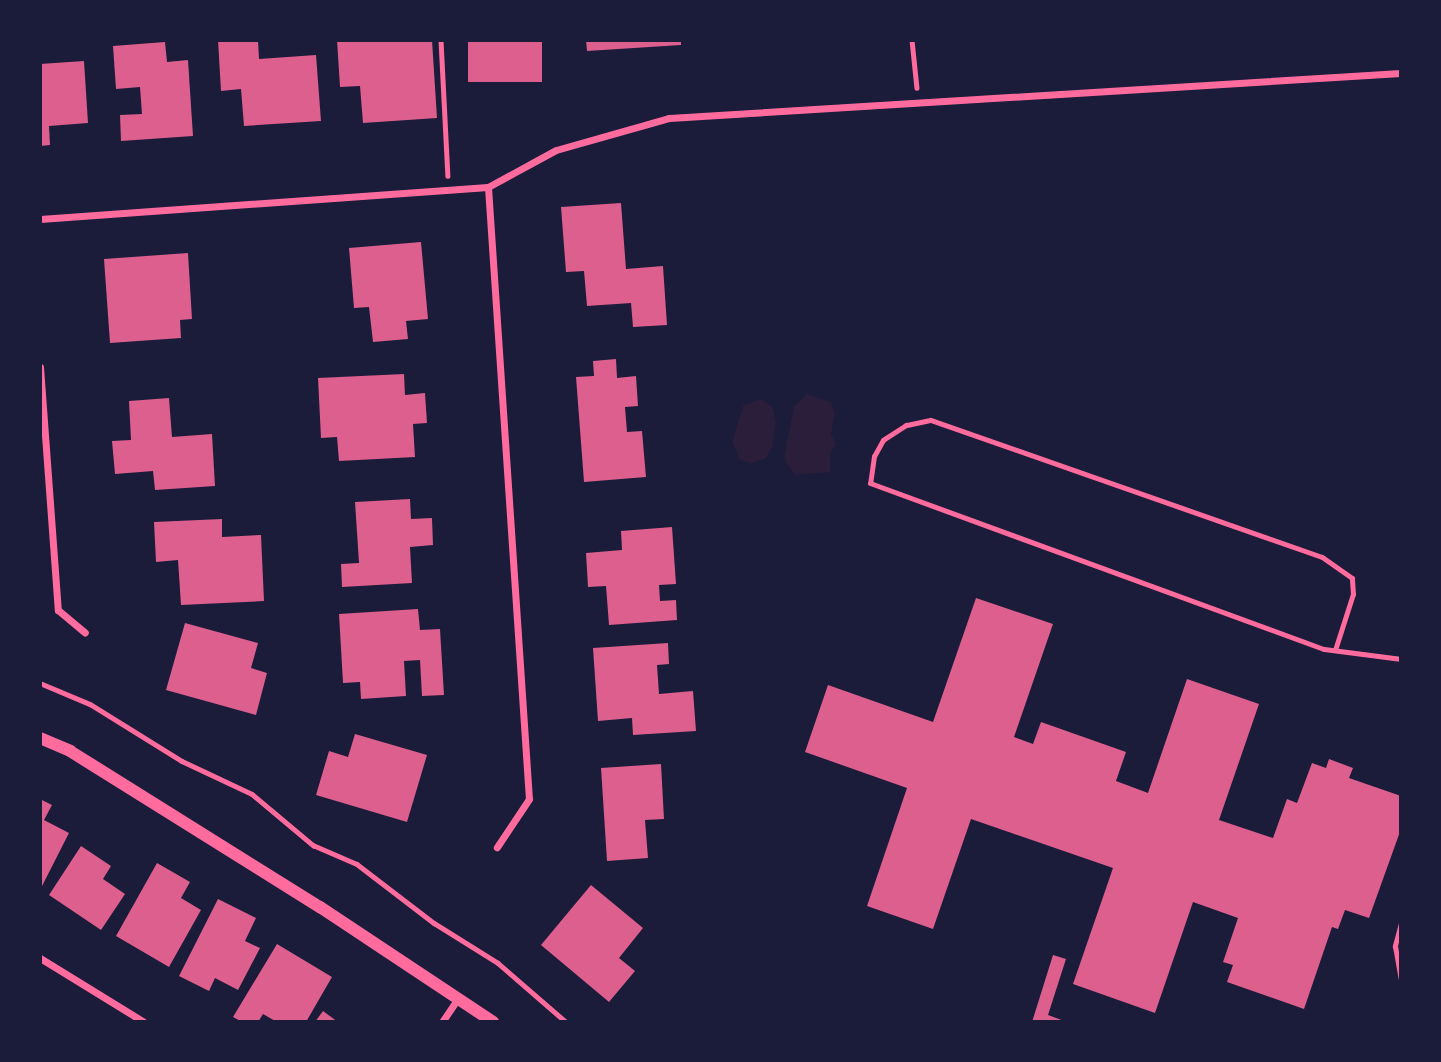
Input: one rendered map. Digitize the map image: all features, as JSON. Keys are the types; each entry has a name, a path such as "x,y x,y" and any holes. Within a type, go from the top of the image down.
{"street":[{"path":"40,219 488,187 556,150 669,118 918,105 1401,73"},
{"path":"488,187 529,799 497,847"},
{"path":"40,367 58,610 85,633"},
{"path":"40,738 81,758 493,1022"},
{"path":"40,958 144,1022"},
{"path":"442,1022 458,998"}],"lane":[{"path":"1335,650 1353,594 1352,578 1322,557 930,420 906,425 883,440 874,456 870,483 1335,650 1401,659"},
{"path":"1401,923 1395,946 1401,980"}],"path":[{"path":"440,40 449,189"},
{"path":"912,40 918,105"},
{"path":"40,683 90,704 182,761 252,794 313,845 357,864 434,923 498,963 566,1022"}],"shaded area":[{"path":"807,394 831,402 835,413 831,434 836,444 830,454 830,472 795,475 784,459 794,406"},
{"path":"760,399 772,406 776,422 772,448 766,458 752,463 740,460 732,442 743,406"}],"building":[{"path":"218,40 258,40 259,59 316,55 321,121 244,126 241,89 221,91"},
{"path":"337,40 432,40 437,118 363,123 360,86 340,87"},
{"path":"468,40 542,40 542,82 468,82"},
{"path":"586,40 681,40 681,45 587,51"},
{"path":"165,42 167,62 188,60 193,136 121,141 120,115 142,114 140,87 116,89 113,46"},
{"path":"84,61 88,123 49,126 50,145 40,146 40,64"},
{"path":"621,203 626,269 663,266 667,325 633,327 631,303 587,306 584,271 566,272 561,207"},
{"path":"421,242 428,319 406,321 408,339 373,342 369,307 354,308 349,248"},
{"path":"188,253 192,319 180,320 181,338 110,343 104,259"},
{"path":"616,359 617,378 636,376 638,406 625,407 627,432 642,431 646,477 584,482 576,377 594,376 593,361"},
{"path":"404,374 405,395 425,393 427,423 413,424 415,457 339,461 337,437 321,438 318,378"},
{"path":"169,398 172,437 212,434 215,486 155,490 153,471 115,474 112,441 131,440 129,401"},
{"path":"410,499 411,519 432,518 433,545 410,547 412,583 342,587 341,564 359,563 355,502"},
{"path":"222,519 222,537 261,535 264,601 181,605 178,560 156,562 154,522"},
{"path":"672,527 676,584 659,585 660,601 676,600 677,620 609,625 606,586 588,587 586,553 622,550 621,531"},
{"path":"976,598 1053,624 1014,737 1033,744 1041,722 1126,752 1116,781 1148,793 1187,679 1259,704 1219,820 1273,838 1287,799 1297,803 1312,763 1326,768 1329,759 1353,768 1349,778 1401,796 1401,829 1369,918 1345,910 1338,929 1332,927 1304,1009 1227,982 1233,965 1223,962 1238,918 1193,902 1155,1013 1073,984 1113,868 971,819 933,929 867,906 907,788 805,752 828,685 933,722"},
{"path":"418,609 420,630 440,629 444,695 422,696 420,660 404,661 406,696 361,699 360,682 343,683 339,614"},
{"path":"185,623 258,643 251,668 267,673 256,715 166,690"},
{"path":"668,643 669,664 657,665 659,694 693,691 696,731 633,735 632,718 598,721 593,648"},
{"path":"355,734 427,755 407,822 316,795 329,751 348,757"},
{"path":"661,764 664,819 645,820 648,858 607,861 601,768"},
{"path":"40,799 52,805 44,820 69,833 40,890"},
{"path":"81,846 111,866 103,879 125,894 101,930 49,895"},
{"path":"157,863 190,882 181,898 201,910 169,967 116,936"},
{"path":"591,885 643,928 619,958 635,971 609,1002 541,945"},
{"path":"218,899 256,918 245,941 260,948 238,990 215,978 209,991 179,976"},
{"path":"277,944 332,977 306,1022 277,1022 263,1014 258,1022 242,1022 233,1017"},
{"path":"1053,955 1066,959 1048,1015 1067,1022 1032,1022"},
{"path":"323,1011 338,1022 315,1022"}]}
